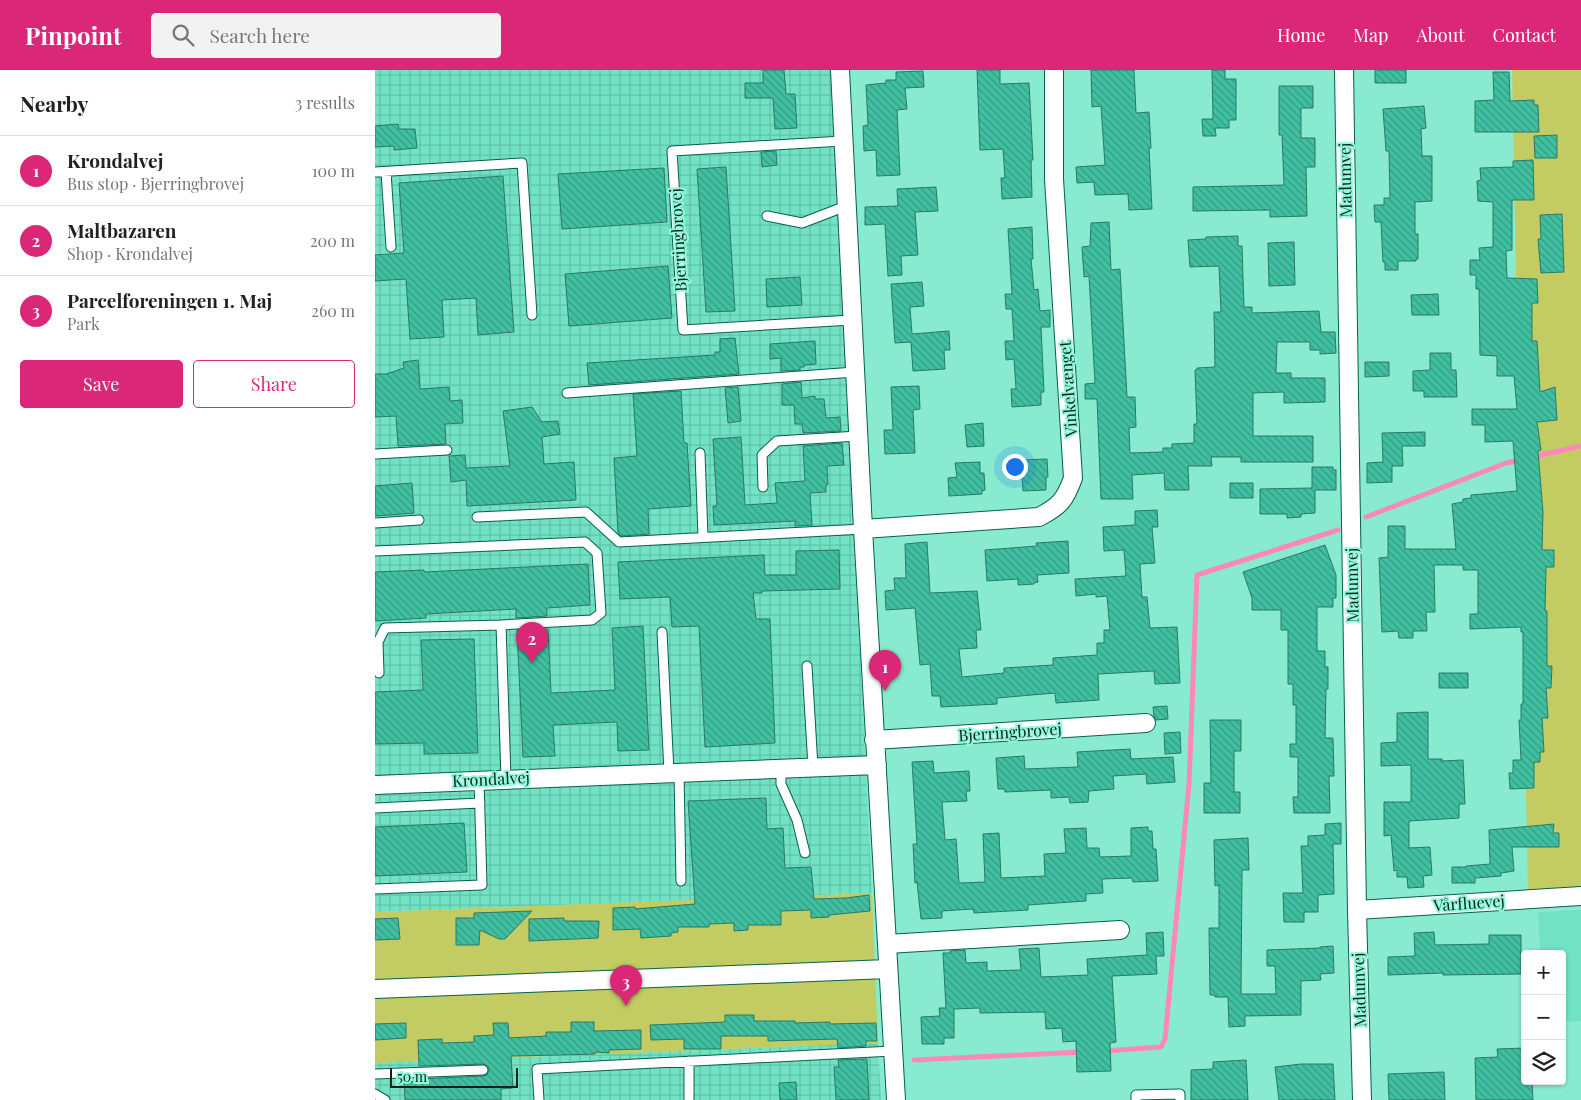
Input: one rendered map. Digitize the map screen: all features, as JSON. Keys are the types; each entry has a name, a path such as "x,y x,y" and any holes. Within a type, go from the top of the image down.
{"street":[{"path":"840,70 863,529 896,1100"},
{"name":"Vinkelvænget","path":"863,529 1039,517 1056,508 1067,496 1073,478 1054,179 1054,70"},
{"name":"Madumvej","path":"1344,70 1357,910 1362,1100"},
{"name":"Bjerringbrovej","path":"875,740 1146,723"},
{"name":"Krondalvej","path":"375,785 506,778 877,764"},
{"name":"Vårfluevej","path":"1357,910 1581,896"},
{"path":"887,944 1120,930"},
{"path":"375,989 888,969"}],"lane":[{"name":"Bjerringbrovej","path":"843,141 673,151 683,330 852,320"},
{"path":"375,172 522,163 532,315"},
{"path":"386,172 391,247"},
{"path":"767,216 802,223 846,206"},
{"path":"567,393 855,372"},
{"path":"763,487 762,455 777,441 858,436"},
{"path":"375,454 447,450"},
{"path":"700,454 703,537"},
{"path":"477,518 586,512 619,542 863,529"},
{"path":"375,523 419,520"},
{"path":"375,551 585,542 597,553 601,613 592,620 385,628 378,642 379,673"},
{"path":"501,625 506,778"},
{"path":"662,632 681,881"},
{"path":"807,666 813,767"},
{"path":"781,768 781,784 797,820 805,853"},
{"path":"375,889 482,885 479,780"},
{"path":"375,808 480,803"},
{"path":"539,1100 537,1068 893,1052"},
{"path":"689,1061 689,1100"},
{"path":"375,1074 483,1070"},
{"path":"375,1094 385,1100"},
{"path":"1136,1100 1136,1095 1180,1094 1180,1100"}],"shaded area":[{"path":"375,70 831,70 872,893 375,912"},
{"path":"1512,70 1581,70 1581,888 1528,891"},
{"path":"872,893 878,1043 375,1063 375,912"},
{"path":"1581,910 1581,1021 1566,1022 1566,950 1540,950 1538,912"},
{"path":"878,1043 881,1100 375,1100 375,1063"}],"building":[{"path":"763,70 784,70 786,94 795,94 797,128 775,129 773,98 745,98 745,83 763,83"},
{"path":"977,70 1000,70 1000,84 1029,83 1033,160 1031,160 1032,197 1002,199 1001,178 1005,178 1003,149 980,150"},
{"path":"1091,70 1134,70 1136,113 1149,112 1152,209 1129,210 1128,194 1095,195 1094,182 1077,183 1076,167 1105,165 1101,106 1092,107"},
{"path":"1212,70 1225,70 1225,79 1236,79 1236,120 1229,120 1229,128 1215,128 1216,136 1203,136 1202,119 1213,119"},
{"path":"1375,70 1406,70 1406,83 1375,83"},
{"path":"923,71 924,87 905,88 907,109 897,110 900,175 877,176 876,150 864,151 863,126 868,125 866,85 886,83 886,80 896,80 896,72"},
{"path":"1493,72 1509,72 1510,101 1534,100 1534,105 1538,105 1539,132 1475,132 1475,101 1494,100"},
{"path":"1279,86 1313,86 1313,108 1301,108 1301,138 1315,138 1315,167 1306,167 1307,216 1270,217 1270,210 1193,211 1193,187 1284,185 1282,135 1279,135"},
{"path":"1424,106 1426,128 1421,129 1422,156 1432,156 1432,201 1415,202 1415,234 1418,234 1418,259 1416,261 1398,261 1398,270 1385,270 1381,222 1375,222 1374,205 1384,205 1384,198 1390,198 1389,151 1386,151 1383,109"},
{"path":"398,124 399,129 415,129 417,148 394,150 394,146 375,147 375,126"},
{"path":"1557,135 1557,158 1535,158 1534,136"},
{"path":"776,151 777,165 762,167 761,152"},
{"path":"1533,160 1534,200 1512,200 1512,250 1506,251 1507,278 1537,279 1538,303 1532,303 1532,341 1537,341 1540,392 1555,387 1557,420 1537,422 1541,450 1538,451 1543,512 1542,550 1554,550 1554,567 1546,567 1545,611 1547,611 1547,666 1552,666 1551,688 1546,688 1548,718 1542,718 1544,752 1540,752 1540,762 1534,762 1534,788 1510,789 1509,773 1513,773 1513,760 1521,760 1519,720 1521,720 1521,704 1523,704 1523,632 1521,632 1521,627 1470,629 1470,614 1478,614 1478,570 1463,570 1463,565 1434,565 1435,612 1426,612 1427,631 1413,631 1413,638 1399,638 1398,631 1382,632 1379,558 1388,557 1388,526 1405,526 1405,549 1456,549 1452,504 1463,502 1463,499 1471,498 1471,495 1517,491 1513,441 1485,442 1485,425 1472,425 1472,409 1517,409 1514,376 1497,376 1497,356 1480,355 1479,289 1476,289 1476,275 1470,275 1470,260 1480,260 1479,248 1493,247 1493,202 1478,201 1477,181 1481,180 1480,168 1513,167 1513,161"},
{"path":"726,167 735,311 706,312 697,169"},
{"path":"664,168 667,222 562,229 558,174"},
{"path":"503,176 514,332 478,335 476,298 442,300 444,337 410,339 406,279 375,281 375,255 404,253 399,183"},
{"path":"936,187 938,211 915,212 918,255 901,256 902,275 888,276 885,224 865,225 865,207 898,206 897,189"},
{"path":"1562,214 1564,272 1541,273 1538,239 1541,239 1540,215"},
{"path":"1109,222 1111,270 1120,269 1127,397 1135,397 1136,427 1129,428 1130,453 1163,452 1163,448 1172,448 1172,444 1194,443 1194,424 1197,424 1195,370 1197,368 1215,367 1214,312 1221,312 1219,266 1190,267 1188,240 1206,239 1206,237 1238,236 1238,246 1242,246 1244,307 1252,307 1252,313 1319,311 1321,332 1335,332 1336,353 1320,354 1320,350 1310,350 1310,342 1277,342 1276,373 1291,373 1291,378 1325,378 1325,402 1284,403 1284,392 1253,393 1253,436 1313,436 1313,462 1241,462 1241,457 1211,457 1212,466 1188,466 1189,490 1165,490 1164,473 1132,475 1133,499 1101,499 1097,399 1085,399 1085,384 1095,383 1089,276 1084,277 1082,247 1090,246 1091,223"},
{"path":"1032,227 1033,259 1031,259 1034,290 1038,289 1040,311 1050,310 1050,327 1041,327 1044,392 1041,392 1041,405 1012,407 1011,389 1016,389 1014,359 1006,360 1005,341 1014,341 1012,309 1006,309 1005,294 1012,294 1008,229"},
{"path":"1294,242 1295,285 1269,286 1268,243"},
{"path":"668,266 672,318 569,326 565,274"},
{"path":"800,277 802,305 767,307 766,279"},
{"path":"922,282 924,306 910,307 912,334 949,331 950,350 944,350 945,369 913,371 911,342 895,343 891,284"},
{"path":"1438,294 1439,315 1412,315 1411,295"},
{"path":"735,338 739,374 589,385 587,363 715,355 715,352 720,352 720,339"},
{"path":"815,341 816,364 804,365 804,367 800,367 800,370 781,371 781,358 770,359 770,344"},
{"path":"1430,353 1451,353 1451,370 1456,370 1457,397 1424,397 1424,391 1413,391 1413,371 1430,370"},
{"path":"418,360 420,389 449,387 450,401 462,400 463,423 445,424 446,444 398,446 396,416 375,417 375,374 386,374 404,368 403,362"},
{"path":"1365,362 1389,362 1389,376 1365,377"},
{"path":"801,382 802,398 815,396 815,399 824,399 826,418 840,417 841,431 803,433 802,424 795,424 794,405 782,405 782,384"},
{"path":"919,386 920,409 913,410 915,453 885,454 884,430 893,430 891,387"},
{"path":"738,387 741,421 728,423 725,388"},
{"path":"681,391 684,443 687,443 691,506 648,509 649,534 621,536 618,533 614,458 637,456 633,394"},
{"path":"532,407 542,422 558,421 560,434 542,437 544,464 574,462 576,500 467,506 466,480 451,482 449,456 465,455 466,468 510,466 503,411"},
{"path":"983,423 984,446 967,447 965,425"},
{"path":"1425,432 1425,446 1402,446 1403,466 1392,466 1392,482 1367,483 1367,463 1383,462 1382,433"},
{"path":"741,437 745,505 777,503 775,483 805,481 803,446 842,443 844,465 827,466 828,484 826,485 826,492 810,493 812,525 795,526 795,521 714,525 713,506 717,506 713,439"},
{"path":"1047,459 1048,477 1046,477 1046,490 1023,491 1021,460"},
{"path":"980,462 980,473 984,473 985,490 982,491 982,494 949,496 948,478 957,477 955,463"},
{"path":"1312,467 1333,467 1333,470 1336,470 1336,490 1315,490 1315,513 1287,518 1287,514 1260,514 1260,489 1312,488"},
{"path":"412,483 414,513 375,516 375,486"},
{"path":"1230,483 1253,483 1253,498 1230,498"},
{"path":"1157,510 1158,527 1152,527 1155,563 1140,564 1142,597 1147,597 1150,628 1177,627 1180,683 1155,684 1154,671 1098,674 1099,700 1056,703 1055,693 997,698 997,704 941,707 940,696 932,696 930,664 920,665 915,608 886,610 885,591 895,590 894,578 906,578 905,544 927,542 930,593 977,591 981,630 976,630 977,648 959,649 962,677 1004,673 1004,668 1053,665 1053,658 1097,655 1097,643 1104,643 1104,630 1110,630 1107,596 1096,597 1096,594 1076,596 1075,579 1126,576 1124,550 1104,551 1103,527 1135,525 1135,511"},
{"path":"1068,541 1069,573 1037,575 1038,582 1034,584 1018,585 1018,579 987,581 985,550 1037,546 1036,543"},
{"path":"1325,545 1336,575 1336,598 1333,598 1333,607 1317,607 1317,651 1325,651 1325,667 1328,667 1325,738 1333,738 1334,776 1329,776 1330,813 1294,813 1293,797 1298,797 1298,757 1290,757 1290,744 1296,744 1296,705 1293,705 1293,684 1288,684 1288,630 1281,630 1281,610 1252,610 1252,598 1243,572"},
{"path":"839,550 840,589 762,591 762,593 753,593 756,619 770,619 775,743 705,747 699,626 672,627 670,597 620,599 618,562 764,555 765,575 796,575 796,551"},
{"path":"588,564 590,605 547,608 547,616 516,618 516,609 426,614 426,618 375,621 375,572 424,570 424,572"},
{"path":"643,626 649,750 618,751 617,722 553,725 555,756 523,757 517,630 548,629 551,693 615,690 612,628"},
{"path":"474,639 478,753 424,754 424,743 375,744 375,692 423,690 421,640"},
{"path":"1439,673 1468,673 1468,688 1439,688"},
{"path":"1167,706 1168,719 1156,720 1153,707"},
{"path":"1428,712 1428,759 1442,759 1442,761 1463,760 1465,804 1459,804 1459,818 1409,821 1409,848 1430,847 1432,875 1423,876 1424,887 1408,888 1407,877 1397,877 1397,870 1394,871 1391,835 1384,836 1384,802 1411,802 1411,765 1381,766 1381,743 1397,742 1397,713"},
{"path":"1210,720 1241,720 1241,751 1234,751 1234,792 1240,792 1240,813 1204,813 1204,783 1211,783"},
{"path":"1180,732 1181,753 1165,754 1164,733"},
{"path":"1130,749 1131,759 1173,757 1175,782 1147,784 1146,774 1113,776 1114,789 1089,791 1088,802 1070,803 1069,797 1051,798 1051,790 1005,792 1005,789 998,789 996,758 1024,756 1025,769 1078,767 1077,752"},
{"path":"933,761 934,773 969,771 970,791 966,791 967,801 942,802 945,840 956,839 959,883 985,882 983,834 999,833 1001,878 1045,876 1044,854 1066,853 1064,829 1086,828 1087,848 1099,848 1100,857 1131,856 1131,828 1148,827 1148,831 1152,831 1153,849 1156,849 1158,881 1133,882 1132,878 1102,879 1103,893 1086,894 1086,901 1028,905 1028,910 974,913 973,909 942,911 942,918 921,919 917,882 915,883 913,844 917,844 912,762"},
{"path":"766,798 767,829 783,828 785,868 811,867 814,899 869,895 870,911 811,918 811,910 781,911 781,925 748,925 748,930 734,931 734,923 709,924 709,927 678,927 678,932 671,933 671,936 641,938 640,929 613,930 613,908 635,907 635,909 695,904 688,801"},
{"path":"464,823 467,872 375,876 375,827"},
{"path":"1341,823 1341,844 1333,844 1334,894 1318,895 1318,912 1304,912 1304,922 1284,922 1283,893 1303,893 1301,846 1308,846 1308,836 1325,835 1325,824"},
{"path":"1554,824 1553,833 1559,833 1559,847 1512,847 1514,871 1501,873 1501,876 1475,878 1475,883 1452,883 1452,867 1490,864 1489,830"},
{"path":"1248,838 1249,870 1242,870 1241,994 1276,994 1275,966 1267,966 1267,950 1333,946 1334,973 1320,974 1321,980 1301,981 1301,1015 1245,1016 1245,1026 1229,1027 1228,997 1210,995 1209,928 1219,928 1219,885 1215,886 1214,840"},
{"path":"532,911 505,939 499,939 480,930 479,945 456,945 456,918 474,918 474,913"},
{"path":"398,918 400,939 375,940 375,919"},
{"path":"564,918 564,921 599,921 598,938 529,941 529,919"},
{"path":"1163,932 1164,956 1156,956 1157,974 1112,976 1116,1042 1110,1043 1111,1071 1077,1072 1076,1041 1063,1042 1062,1028 1046,1029 1045,1012 980,1013 980,1008 954,1009 954,1038 944,1038 944,1044 922,1044 921,1017 940,1016 939,1008 946,1008 943,953 965,950 966,963 987,962 987,971 1021,970 1019,949 1039,948 1041,977 1088,975 1087,959 1147,955 1146,933"},
{"path":"1434,932 1435,945 1489,944 1489,935 1521,935 1521,974 1443,975 1443,973 1388,975 1388,957 1415,956 1414,933"},
{"path":"725,1015 754,1015 754,1021 830,1022 830,1024 876,1023 877,1041 866,1041 866,1046 838,1048 837,1039 768,1041 768,1036 721,1036 721,1049 684,1049 684,1039 651,1040 650,1025 725,1022"},
{"path":"571,1022 594,1022 594,1031 641,1030 641,1049 609,1050 609,1053 595,1052 595,1054 511,1056 513,1088 501,1089 501,1100 405,1100 404,1082 419,1081 419,1079 483,1076 487,1075 489,1070 488,1066 483,1064 419,1066 418,1040 442,1039 442,1043 474,1042 474,1036 494,1035 493,1023 508,1023 509,1038 546,1036 546,1032 571,1032"},
{"path":"406,1023 406,1038 375,1040 375,1024"},
{"path":"1521,1048 1521,1085 1532,1085 1533,1100 1476,1100 1475,1058 1498,1057 1497,1049"},
{"path":"867,1059 869,1100 836,1100 834,1067 839,1067 838,1060"},
{"path":"1246,1060 1248,1100 1191,1100 1191,1070 1213,1069 1213,1062"},
{"path":"1301,1064 1333,1064 1335,1100 1279,1100 1275,1067"},
{"path":"1444,1072 1445,1100 1389,1100 1388,1074"},
{"path":"796,1082 797,1100 780,1100 779,1083"}],"waterway":[{"path":"1533,457 1581,446"},
{"path":"1366,517 1506,463 1520,460"},
{"path":"1104,1051 1161,1047 1165,1039 1189,784 1197,575 1338,530"},
{"path":"914,1060 1083,1052"}],"place":[{"name":"Maltbazaren","path":"532,663"},
{"name":"Krondalvej","path":"885,691"},
{"name":"Parcelforeningen 1. Maj","path":"626,1006"}]}
